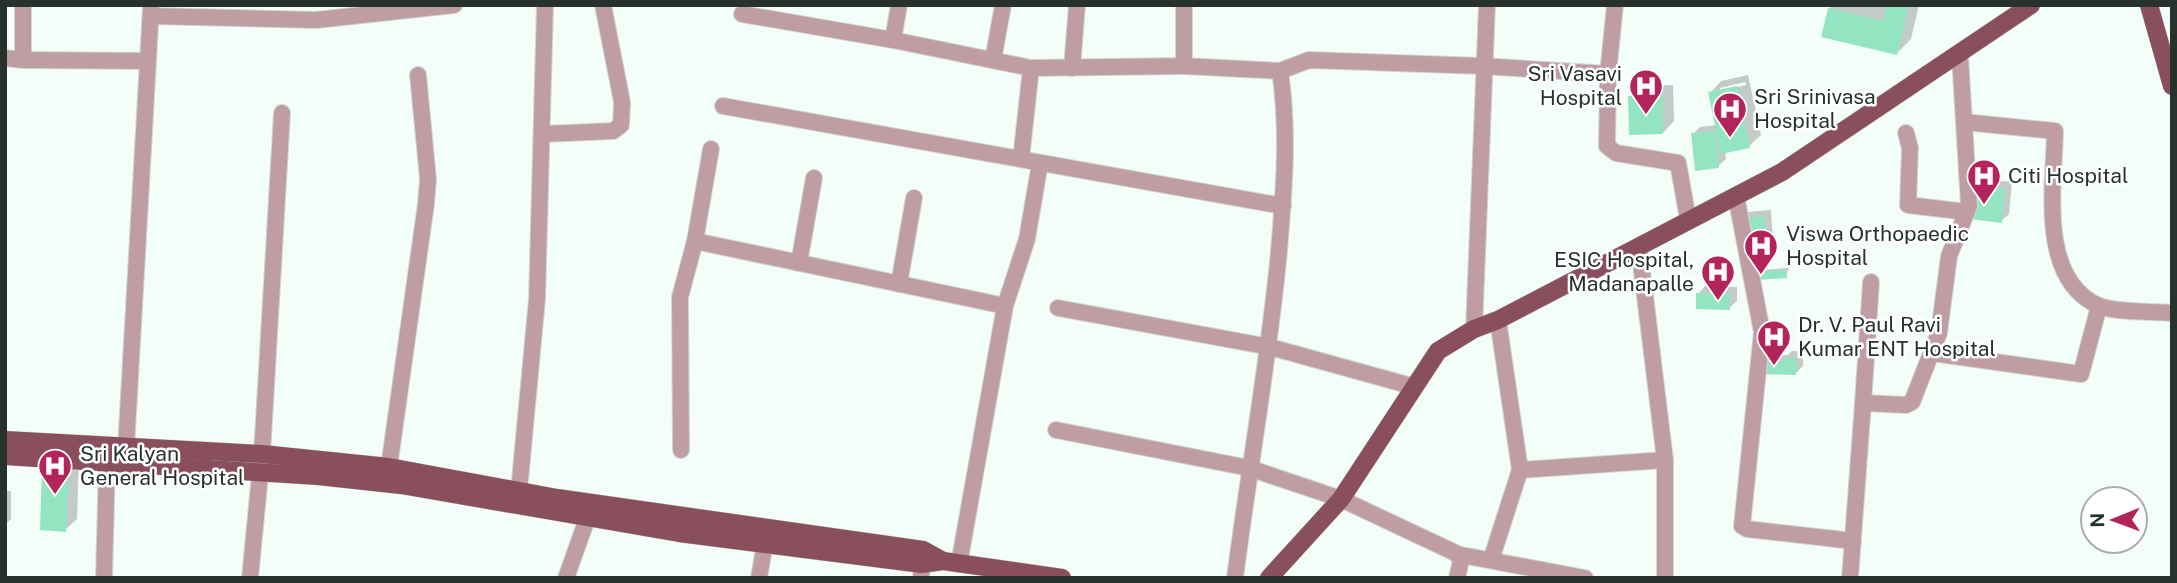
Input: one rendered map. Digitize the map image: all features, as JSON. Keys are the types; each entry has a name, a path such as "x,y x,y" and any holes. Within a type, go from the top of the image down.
{"main road":[{"path":"1269,578 1341,499 1438,351 1474,329 1498,320 1782,172 2031,5"},
{"path":"2149,5 2172,86"},
{"path":"5,440 262,454 389,467 519,491 680,514 922,564"},
{"path":"5,456 107,461 401,485 679,533 922,564 951,563 1062,578"},
{"path":"679,533 680,514"}],"street":[{"path":"23,5 23,60"},
{"path":"126,448 151,11 315,13 454,5"},
{"path":"519,491 537,299 545,5"},
{"path":"543,134 613,131 621,125 622,102 603,5"},
{"path":"893,40 899,5"},
{"path":"993,60 1003,5"},
{"path":"1072,68 1077,5"},
{"path":"1184,5 1184,66"},
{"path":"1474,329 1486,5"},
{"path":"1615,5 1608,74 1607,146 1616,153 1678,163 1688,219"},
{"path":"742,14 785,13 893,40 1031,68 1184,66 1280,71 1309,60 1608,74"},
{"path":"1863,403 1906,405 1912,402 1939,333 1949,256 1967,212 1969,191 1960,55"},
{"path":"5,58 148,61"},
{"path":"1021,159 1031,68"},
{"path":"1235,578 1249,468 1270,347 1283,206 1286,153 1280,71"},
{"path":"389,467 428,179 418,75"},
{"path":"723,106 1283,206"},
{"path":"250,578 262,454 282,113"},
{"path":"1964,122 2055,131 2053,238 2067,279 2083,296 2099,306 2172,313"},
{"path":"1906,133 1910,148 1908,205 1967,212"},
{"path":"681,450 680,297 695,241 711,149"},
{"path":"951,563 1005,306 1027,239 1040,163"},
{"path":"799,263 814,178"},
{"path":"1736,196 1762,332 1741,520 1746,529 1853,541"},
{"path":"899,284 914,198"},
{"path":"695,241 1005,306"},
{"path":"1639,247 1665,460 1665,578"},
{"path":"1850,578 1871,282"},
{"path":"1932,354 2081,374 2099,306"},
{"path":"1058,309 1270,347 1415,387"},
{"path":"1491,560 1520,470 1498,320"},
{"path":"1056,430 1249,468 1341,499 1462,556 1457,578"},
{"path":"1520,470 1665,460"},
{"path":"104,578 107,461"},
{"path":"566,578 587,519"},
{"path":"759,578 765,543"},
{"path":"1456,554 1586,578"}],"building":[{"path":"1887,5 1909,5 1897,55 1821,37 1828,8 1883,21"},
{"path":"1737,86 1750,148 1721,154 1708,92"},
{"path":"1628,96 1663,96 1663,134 1629,135"},
{"path":"1716,131 1719,168 1695,171 1691,133"},
{"path":"1974,186 2005,189 2002,223 1970,219"},
{"path":"1764,216 1767,250 1741,252 1739,218"},
{"path":"1786,270 1787,278 1756,280 1756,272"},
{"path":"1696,293 1730,293 1730,310 1696,309"},
{"path":"1783,358 1797,358 1796,375 1760,374 1760,361 1783,362"},
{"path":"42,467 69,468 66,532 40,530"}],"place":[{"name":"Sri Vasavi Hospital","path":"1646,116"},
{"name":"Sri Srinivasa Hospital","path":"1730,139"},
{"name":"Citi Hospital","path":"1984,206"},
{"name":"Viswa Orthopaedic Hospital","path":"1761,276"},
{"name":"ESIC Hospital, Madanapalle","path":"1718,302"},
{"name":"Dr. V. Paul Ravi Kumar ENT Hospital","path":"1774,367"},
{"name":"Sri Kalyan General Hospital","path":"55,496"}]}
